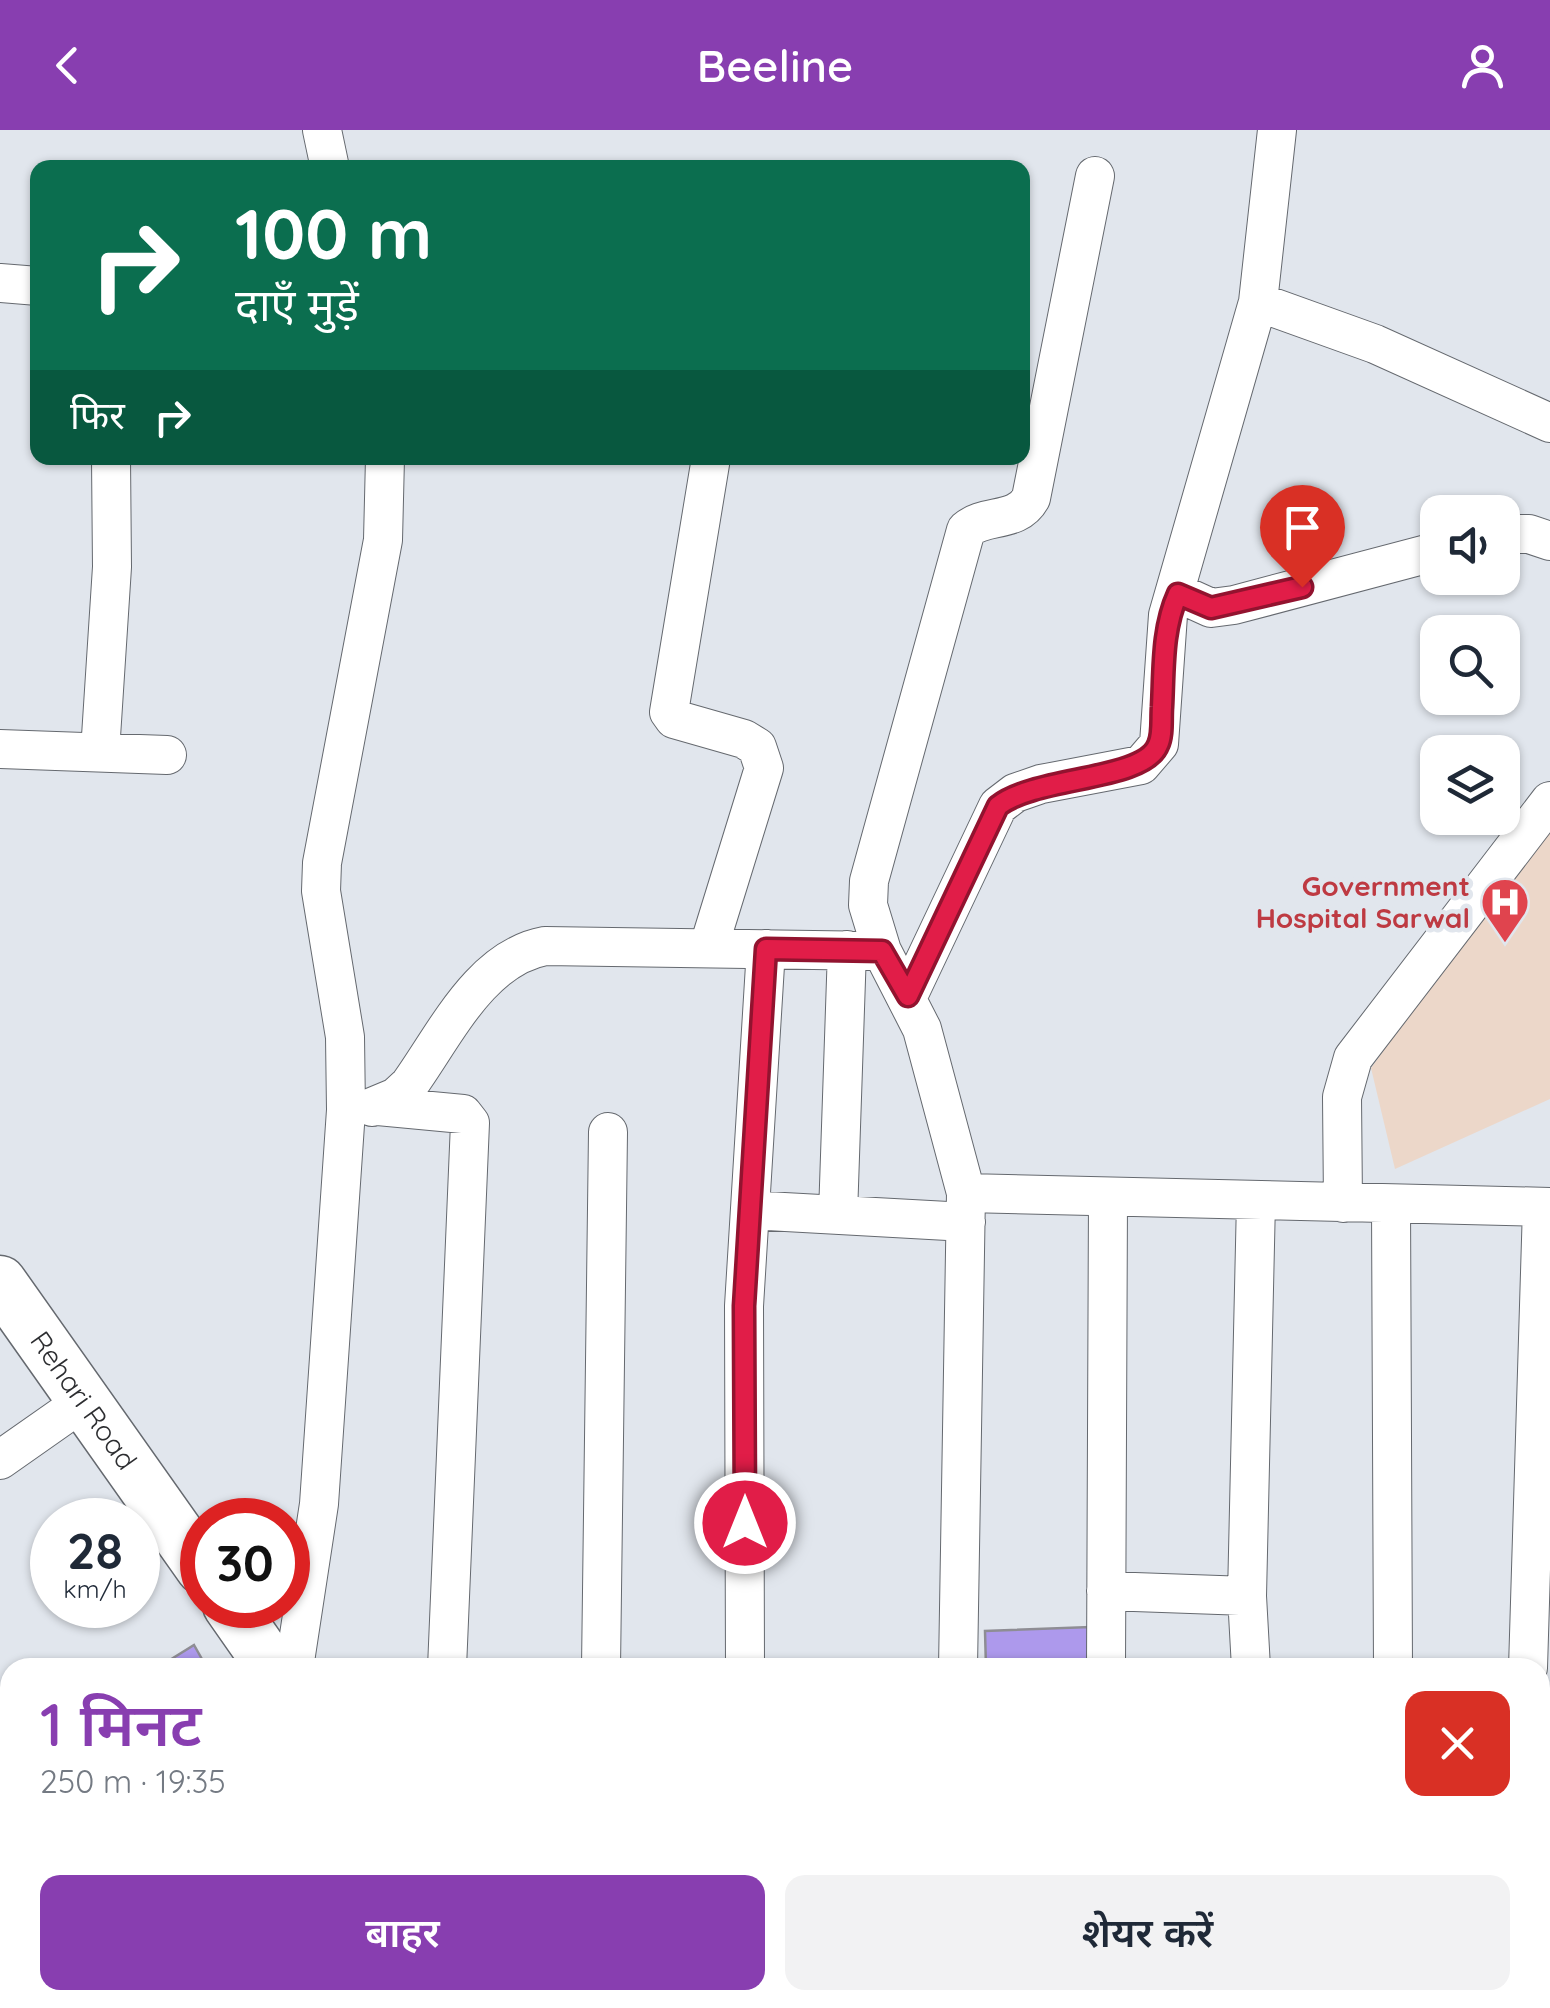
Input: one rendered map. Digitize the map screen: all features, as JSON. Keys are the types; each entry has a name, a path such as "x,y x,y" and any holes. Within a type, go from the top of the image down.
{"main road":[{"name":"Rehari Road","path":"0,1282 180,1537"},
{"path":"245,1628 266,1658"}],"street":[{"path":"322,130 328,160"},
{"path":"908,996 998,806 1015,793 1040,784 1141,765 1159,744 1168,615 1178,594 1258,302 1277,130"},
{"path":"838,1215 874,856 962,537 974,523 1021,511 1031,498 1095,176"},
{"path":"0,283 30,285"},
{"path":"1258,302 1389,350 1550,423"},
{"path":"100,752 112,567 111,465"},
{"path":"296,1658 320,1504 362,1108 345,1037 321,891 322,863 382,540 386,465"},
{"path":"709,946 764,768 757,747 744,738 683,723 669,712 710,465"},
{"path":"1520,534 1550,541"},
{"path":"1178,594 1211,608 1234,605 1420,556"},
{"path":"0,749 167,755"},
{"path":"1343,1203 1342,1097 1353,1058 1550,801"},
{"path":"362,1108 409,1086 484,980 520,950 545,946 709,946 864,951 908,996 922,1030 966,1207 958,1658"},
{"path":"745,1658 744,1306 766,949"},
{"path":"362,1108 451,1110 464,1114 470,1123 447,1658"},
{"path":"601,1658 608,1132"},
{"path":"750,1210 838,1215 1108,1198 1546,1207 1528,1658"},
{"path":"1106,1658 1108,1198"},
{"path":"1250,1658 1247,1596 1256,1200"},
{"path":"1392,1204 1393,1658"},
{"path":"0,1460 84,1401"},
{"path":"1106,1591 1247,1596"}],"shaded area":[{"name":"Government Hospital Sarwal","path":"1550,819 1550,1099 1395,1169 1371,1068"}],"building":[{"path":"1090,1627 1091,1658 986,1658 985,1631"},
{"path":"194,1645 201,1658 173,1658"}],"place":[{"name":"Government Hospital Sarwal","path":"1505,944"}],"route":[{"path":"745,1523 744,1306 766,949 882,951 908,996 998,806 1015,793 1040,784 1122,770 1150,758 1159,744 1168,615 1178,594 1211,608 1302,587"}]}
